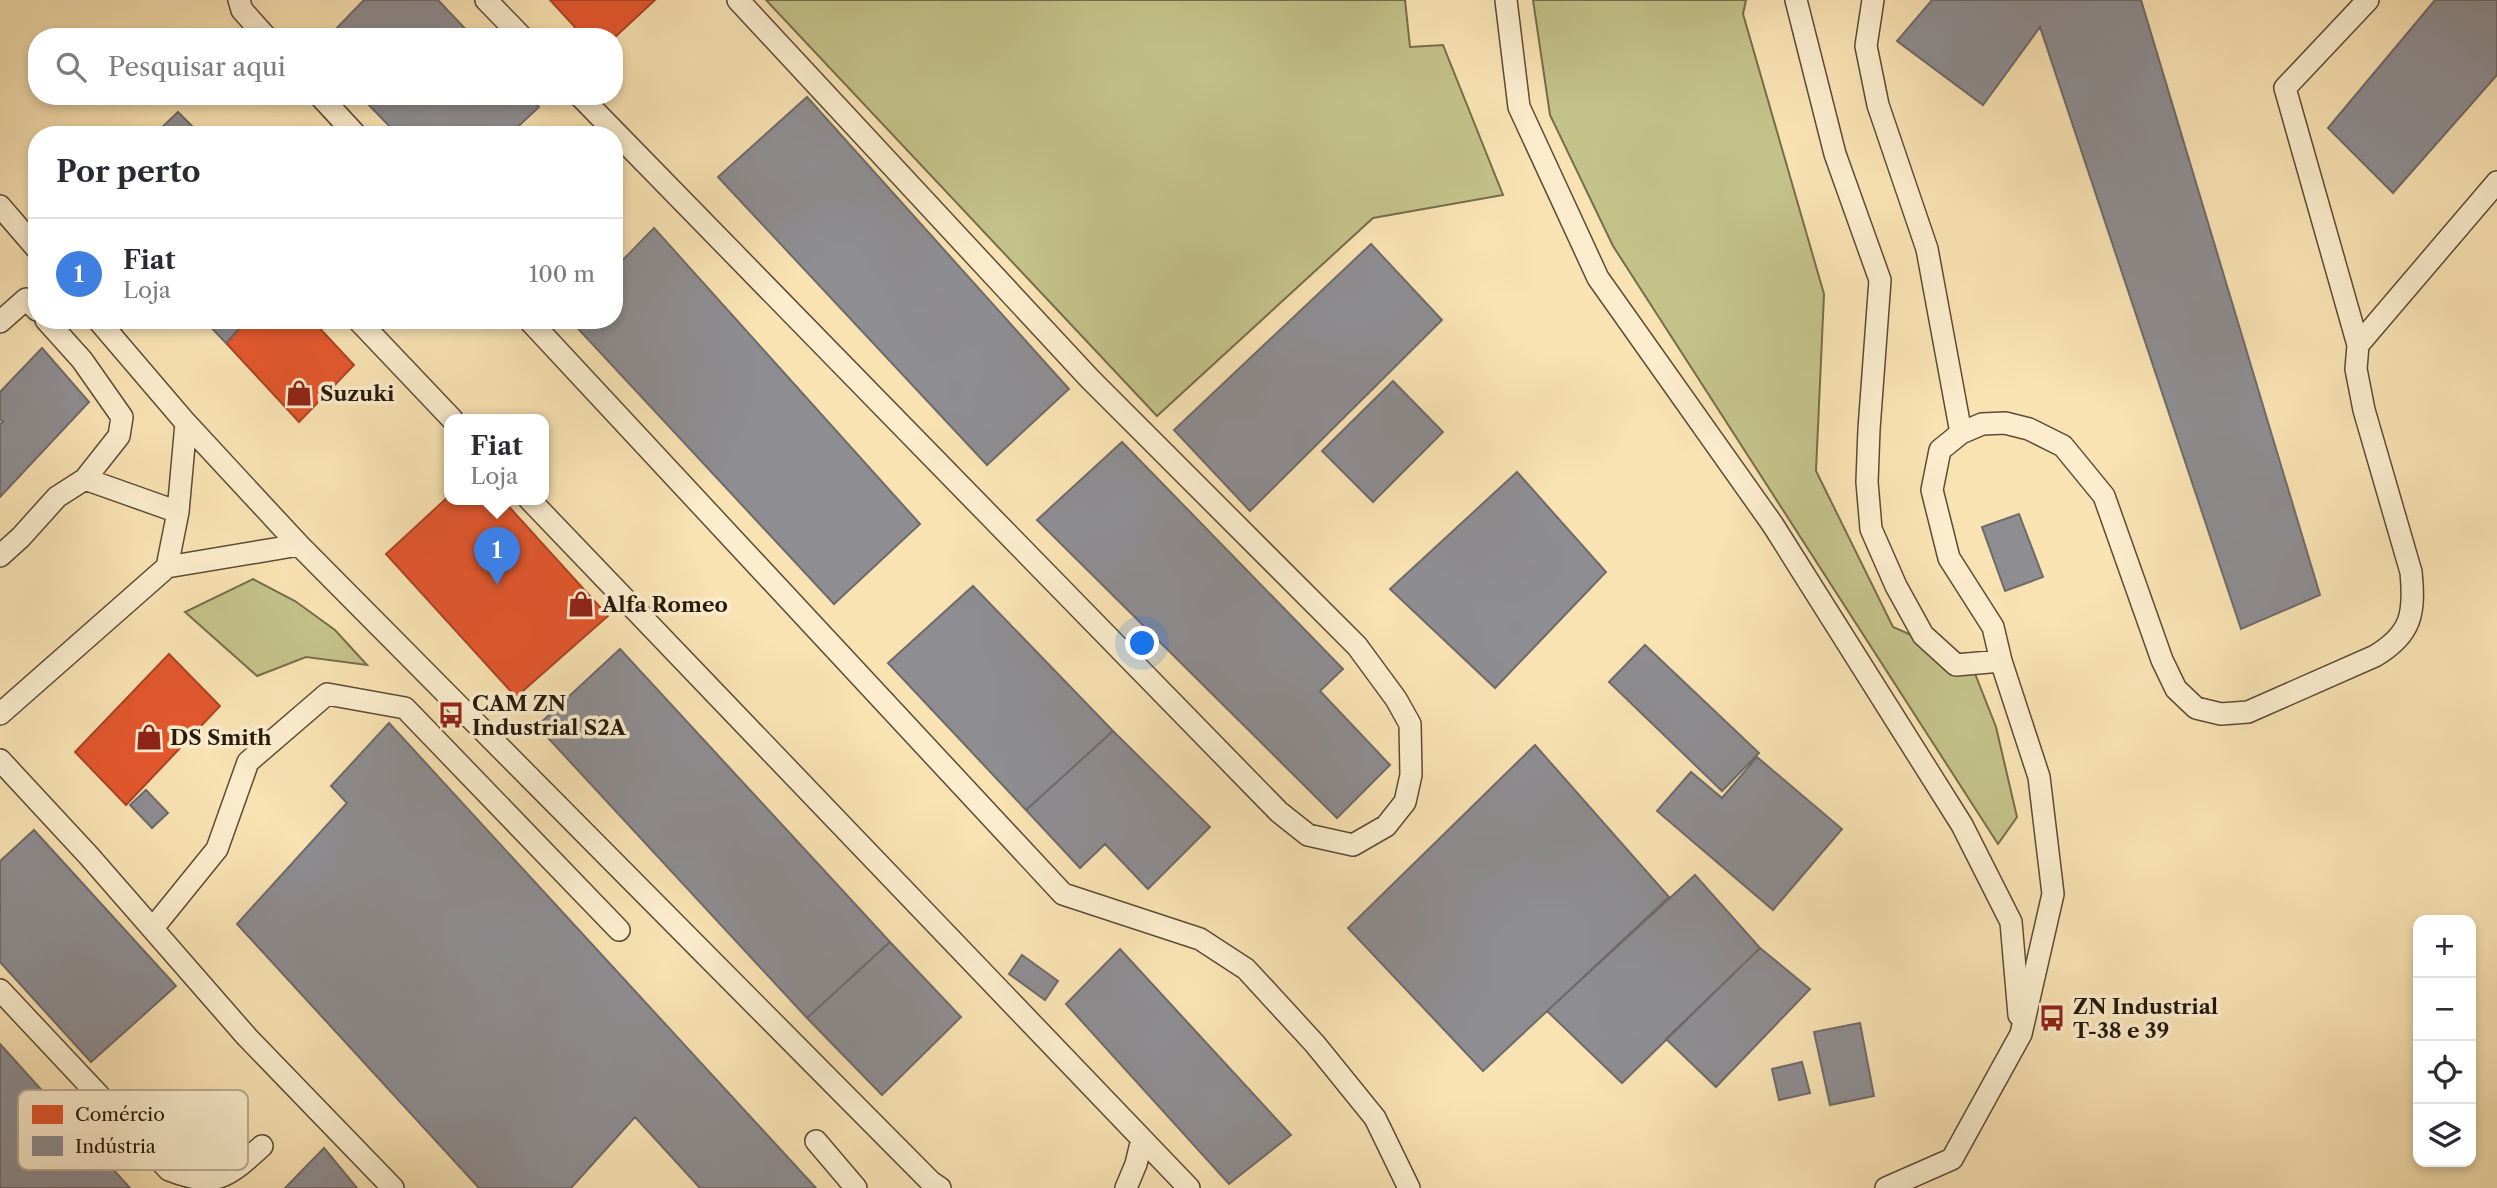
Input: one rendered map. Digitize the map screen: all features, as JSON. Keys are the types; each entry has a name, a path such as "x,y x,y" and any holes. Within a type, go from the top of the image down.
{"lane":[{"path":"239,0 242,10 258,28"},
{"path":"486,0 513,28"},
{"path":"623,140 1279,812 1308,835 1353,845 1386,826 1405,802 1411,775 1410,724 1396,699 1357,646 1090,379 738,0"},
{"path":"1506,0 1519,107 1598,278 1773,525 1962,825 2011,922 2021,1034"},
{"path":"1796,0 1835,154 1880,280 1867,482 1871,529 1896,586 1923,635 1956,665 2001,661"},
{"path":"1873,0 1866,46 1878,105 1927,249 1961,433"},
{"path":"1886,1188 1952,1159 2021,1034 2053,894 2039,777 2001,661 1993,627 1949,558 1932,491 1940,450 1961,433 1982,424 2005,423 2029,429 2063,446 2104,496 2162,660 2176,689 2196,708 2221,714 2248,712 2375,656 2393,646 2405,632 2411,612 2411,572 2364,410 2356,369 2358,345 2285,89 2368,0"},
{"path":"328,105 348,126"},
{"path":"589,105 609,126"},
{"path":"2358,345 2497,182"},
{"path":"0,206 28,239"},
{"path":"0,322 26,299 28,301"},
{"path":"0,555 21,537 57,497 85,479 119,436 122,417 82,360 54,329"},
{"path":"106,329 186,423 299,545 931,1182 940,1188"},
{"path":"367,329 447,414"},
{"path":"537,329 1063,894 1200,939 1246,969 1315,1044 1376,1118 1409,1188"},
{"path":"167,567 178,512 186,423"},
{"path":"85,479 178,512"},
{"path":"535,505 1189,1188"},
{"path":"0,714 167,567 299,545"},
{"path":"153,928 217,849 248,762 327,694 405,708 619,930"},
{"path":"0,760 153,928 247,1037 393,1188"},
{"path":"0,990 94,1090"},
{"path":"1126,1188 1142,1139"},
{"path":"816,1141 856,1188"},
{"path":"248,1159 262,1146"},
{"path":"169,1170 187,1180 210,1183 228,1178 236,1170"}],"shaded area":[{"path":"766,0 1405,0 1410,47 1443,45 1503,195 1373,218 1157,416"},
{"path":"1533,0 1746,0 1743,14 1824,294 1816,471 1893,627 1970,661 1996,727 2017,817 1998,844 1613,246 1550,115"},
{"path":"253,579 295,601 335,630 367,665 306,657 257,676 185,612"}],"building: Comércio":[{"path":"550,0 655,0 623,30 576,28"},
{"name":"Suzuki","path":"239,329 320,329 354,365 299,422 226,343"},
{"path":"444,501 444,505 507,505 608,616 516,697 386,554"},
{"path":"169,654 220,706 126,805 75,752"}],"building: Indústria":[{"path":"364,0 438,0 464,28 337,28"},
{"path":"1932,0 2141,0 2320,595 2241,629 2040,27 1983,105 1897,41"},
{"path":"2435,0 2497,0 2497,75 2393,193 2328,128"},
{"path":"807,97 1069,389 987,465 718,177"},
{"path":"369,105 539,107 519,126 389,126"},
{"path":"178,112 192,126 163,126"},
{"path":"654,228 920,524 834,604 578,329 623,329 623,260"},
{"path":"1371,244 1442,320 1250,511 1174,430"},
{"path":"213,329 239,329 226,343"},
{"path":"42,348 89,402 0,497 0,424 3,422 0,419 0,392"},
{"path":"1393,381 1443,432 1373,502 1322,451"},
{"path":"1122,442 1343,669 1320,691 1390,765 1337,818 1037,520"},
{"path":"1517,472 1606,572 1495,688 1390,589"},
{"path":"2019,514 2043,577 2005,591 1982,527"},
{"path":"973,586 1113,731 1026,810 888,663"},
{"path":"1645,645 1759,753 1722,791 1609,682"},
{"path":"620,649 890,942 807,1018 537,726"},
{"path":"389,723 816,1188 700,1188 635,1117 571,1188 479,1188 237,924 347,803 331,786"},
{"path":"1113,731 1210,827 1148,889 1105,844 1080,868 1026,810"},
{"path":"1535,745 1669,897 1483,1071 1348,928"},
{"path":"1757,757 1842,829 1773,910 1657,811 1691,772 1722,798"},
{"path":"146,790 168,813 152,828 130,805"},
{"path":"34,830 176,986 91,1062 0,962 0,861"},
{"path":"1695,875 1760,948 1622,1083 1547,1011"},
{"path":"890,942 961,1017 882,1095 807,1018"},
{"path":"1760,948 1810,989 1716,1087 1666,1039"},
{"path":"1120,949 1291,1135 1229,1184 1066,1004"},
{"path":"1022,955 1058,981 1045,1000 1009,974"},
{"path":"1860,1023 1874,1096 1830,1105 1814,1032"},
{"path":"0,1044 42,1090 18,1090 18,1170 114,1170 130,1188 0,1188"},
{"path":"1802,1062 1810,1093 1779,1100 1772,1069"},
{"path":"324,1148 357,1188 285,1188"}],"place":[{"name":"Suzuki","path":"299,393"},
{"name":"Fiat","path":"497,585"},
{"name":"Alfa Romeo","path":"581,604"},
{"name":"CAM ZN Industrial S2A","path":"451,715"},
{"name":"DS Smith","path":"149,737"},
{"name":"ZN Industrial T-38 e 39","path":"2052,1018"}]}
